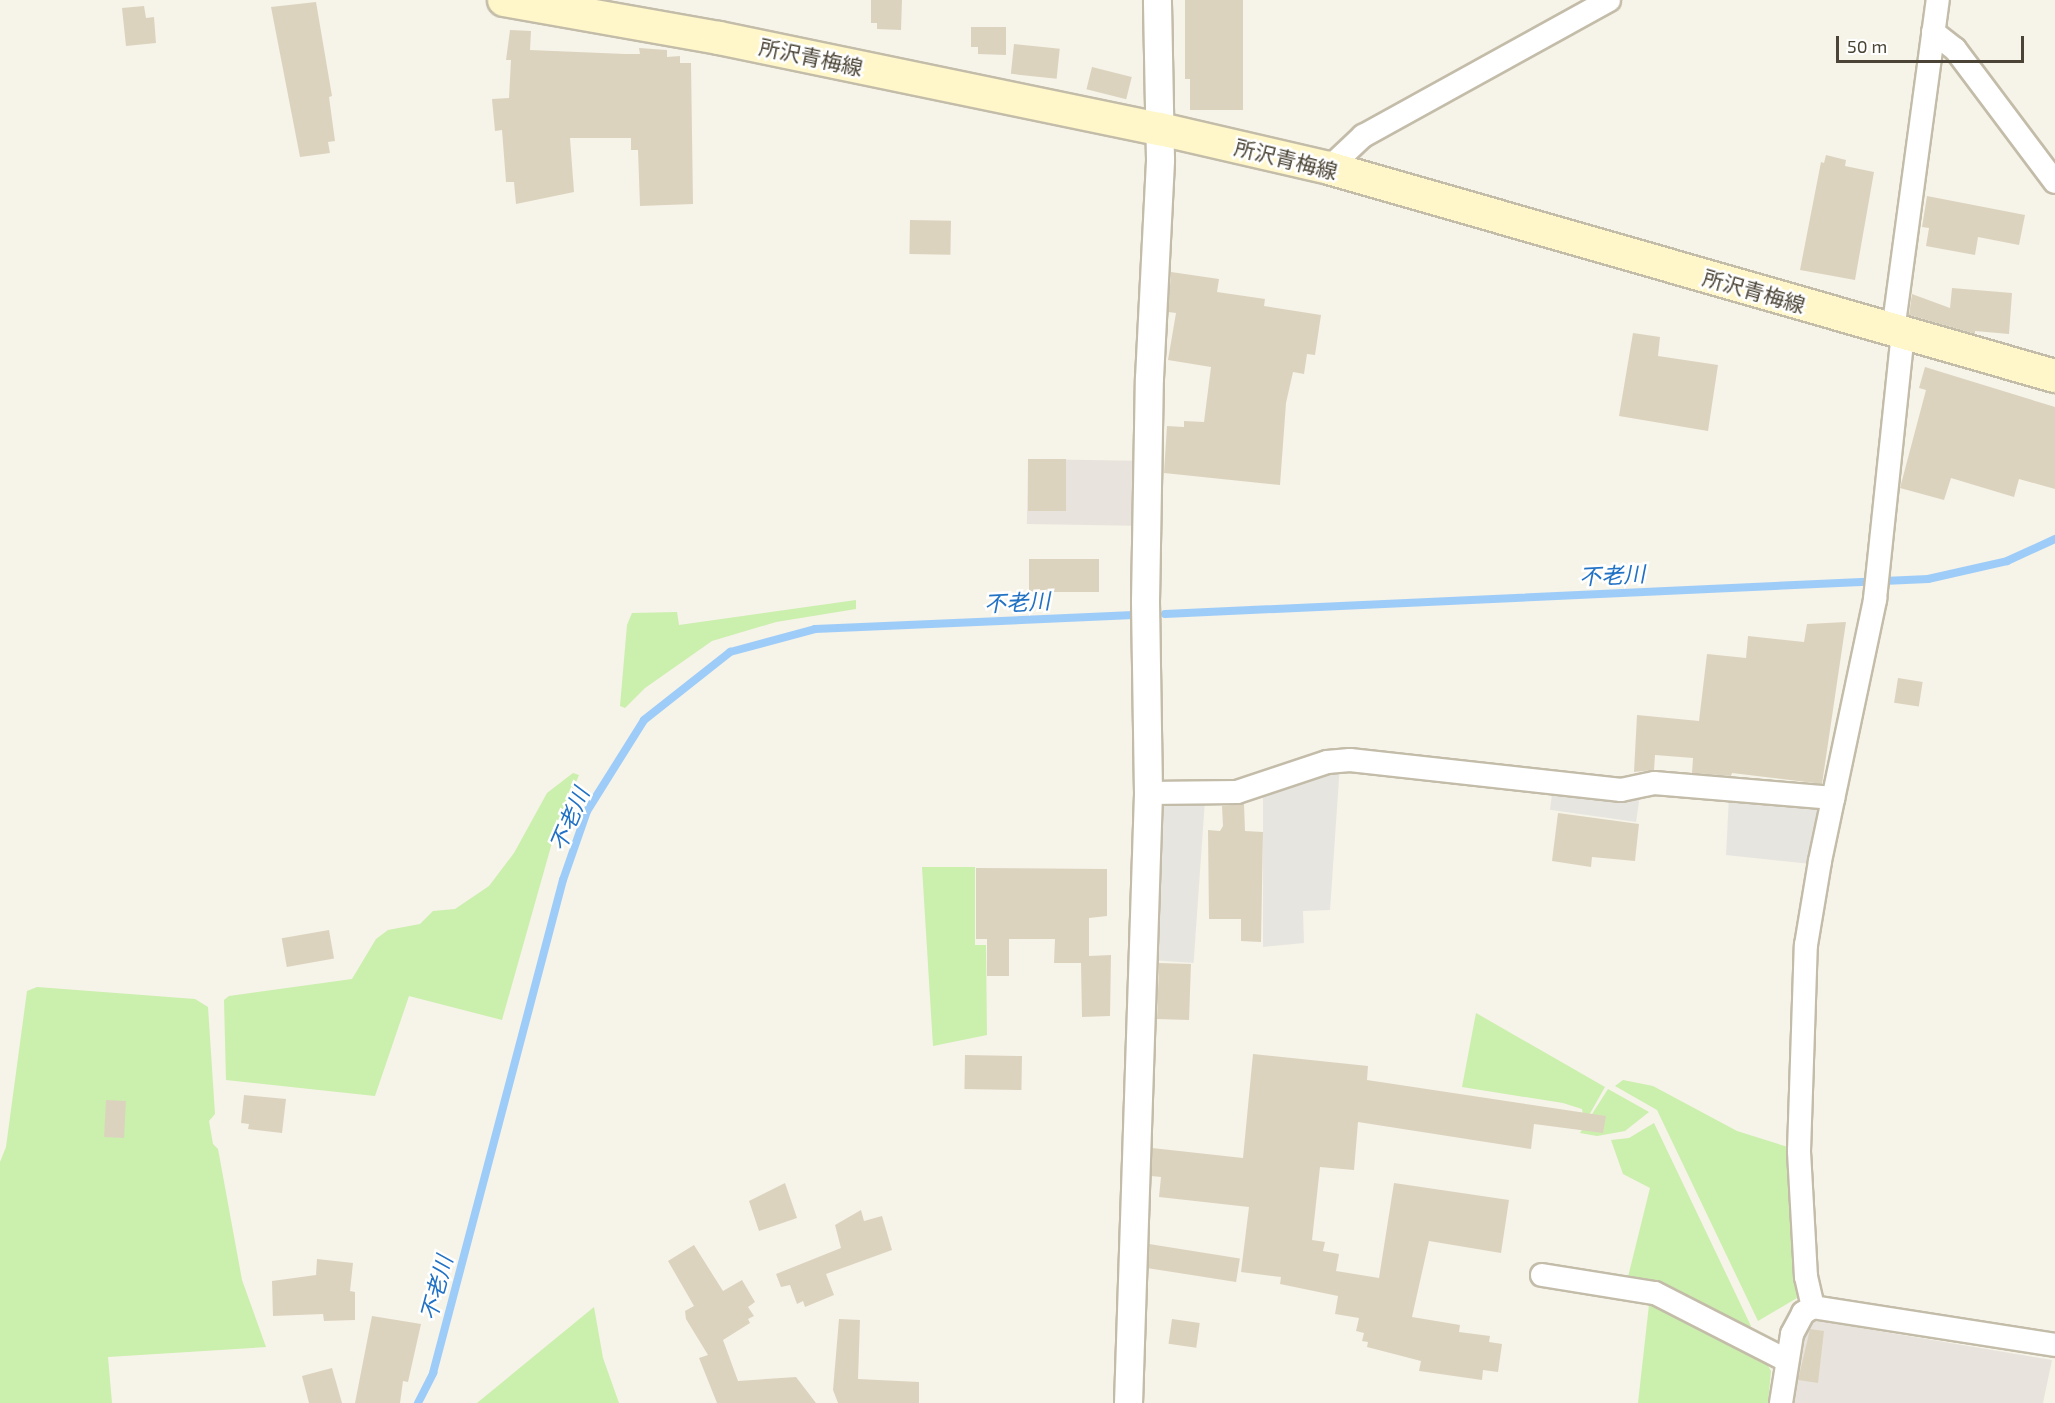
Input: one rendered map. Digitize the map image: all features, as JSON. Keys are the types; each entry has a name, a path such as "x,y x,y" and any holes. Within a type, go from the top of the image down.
{"main road":[{"name":"所沢青梅線","path":"504,0 719,38 1160,129 1329,168 2055,376"}],"street":[{"path":"1128,1403 1148,793 1145,601 1160,129 1157,0"},
{"path":"1329,168 1363,136 1609,0"},
{"path":"1813,1307 1806,1277 1799,1151 1806,945 1833,798 1875,599 1898,332 1938,0"},
{"path":"1933,32 1955,49 2055,182"},
{"path":"1148,793 1237,792 1327,762 1350,760 1621,790 1654,783 1833,798"},
{"path":"1542,1275 1655,1293 1786,1360"},
{"path":"1781,1403 1791,1334 1803,1313 1813,1307 2055,1344"}],"shaded area":[{"path":"1028,459 1134,461 1133,526 1027,524"},
{"path":"1340,764 1330,910 1303,911 1304,943 1263,947 1263,795"},
{"path":"1553,788 1639,800 1636,822 1550,810"},
{"path":"1729,797 1815,805 1819,811 1811,864 1726,855"},
{"path":"1156,798 1205,801 1194,963 1145,960"},
{"path":"1813,1320 2052,1360 2043,1403 1793,1403 1802,1328"}],"green space":[{"path":"856,600 856,609 776,622 712,641 645,688 625,708 620,706 627,625 632,613 677,612 679,625"},
{"path":"573,773 579,775 555,832 502,1020 409,996 375,1096 226,1080 224,1000 229,996 352,979 376,939 388,930 420,924 433,911 455,909 489,886 514,853 547,793"},
{"path":"922,867 975,867 975,945 986,945 987,1035 933,1046"},
{"path":"37,987 195,999 208,1007 215,1114 209,1121 213,1144 218,1149 242,1280 266,1347 108,1357 112,1403 0,1403 0,1162 6,1147 27,991"},
{"path":"1476,1013 1605,1087 1588,1117 1584,1120 1582,1109 1563,1103 1462,1087"},
{"path":"1623,1080 1653,1086 1737,1131 1791,1148 1797,1298 1758,1321 1657,1110 1615,1086"},
{"path":"1608,1089 1649,1112 1625,1131 1597,1136 1580,1133"},
{"path":"1654,1123 1751,1326 1749,1327 1662,1282 1628,1277 1650,1188 1623,1174 1611,1140 1629,1138"},
{"path":"1649,1305 1766,1362 1771,1371 1768,1403 1638,1403"},
{"path":"594,1307 603,1358 619,1403 477,1403"}],"building":[{"path":"871,0 902,0 901,30 877,29 877,23 871,23"},
{"path":"1185,0 1243,0 1243,110 1190,110 1190,79 1185,79"},
{"path":"316,2 332,96 329,97 335,141 328,142 330,153 300,157 271,7"},
{"path":"144,6 146,18 154,17 156,43 126,46 122,8"},
{"path":"971,27 1006,27 1006,55 978,54 978,47 971,47"},
{"path":"510,30 531,31 530,50 640,54 639,48 667,50 667,57 680,56 680,63 691,63 693,204 640,206 638,150 631,150 631,138 570,138 574,192 516,204 514,182 506,182 502,130 495,131 492,99 509,98 511,60 506,60"},
{"path":"1014,44 1060,49 1057,79 1011,74"},
{"path":"1092,67 1132,77 1126,99 1086,89"},
{"path":"1826,155 1846,160 1845,166 1874,172 1855,280 1800,270 1821,162 1824,163"},
{"path":"1927,196 2025,215 2019,245 1978,237 1975,255 1926,246 1929,228 1922,227"},
{"path":"910,220 951,221 950,255 909,254"},
{"path":"1171,272 1219,279 1217,292 1265,299 1264,306 1321,315 1315,355 1307,354 1304,374 1293,372 1286,403 1280,485 1164,473 1167,426 1184,427 1184,421 1204,422 1211,367 1168,360 1176,313 1168,312"},
{"path":"1952,288 2012,293 2009,334 1975,331 1975,334 1909,315 1912,294 1950,308"},
{"path":"1633,333 1660,337 1658,356 1718,365 1708,431 1619,416"},
{"path":"1925,367 2055,407 2055,489 2019,479 2014,497 1951,478 1944,500 1900,488 1926,390 1919,388"},
{"path":"1028,459 1066,459 1066,511 1028,511"},
{"path":"1029,559 1099,559 1099,592 1029,592"},
{"path":"1846,622 1822,784 1732,773 1731,776 1692,773 1693,758 1655,755 1654,770 1634,772 1637,715 1699,721 1707,654 1746,658 1748,636 1804,642 1807,624"},
{"path":"1898,678 1923,682 1919,707 1894,703"},
{"path":"1244,804 1245,831 1263,832 1261,942 1241,941 1241,919 1209,919 1208,830 1220,831 1223,826 1222,806"},
{"path":"1558,813 1639,824 1635,861 1592,857 1591,867 1552,861"},
{"path":"976,868 1107,869 1107,916 1089,918 1089,956 1111,955 1110,1016 1082,1017 1081,963 1054,963 1055,939 1009,939 1009,976 987,976 987,939 976,939"},
{"path":"329,930 334,959 287,967 282,938"},
{"path":"1159,963 1191,964 1189,1020 1157,1019"},
{"path":"1253,1054 1368,1066 1367,1080 1606,1116 1603,1133 1534,1124 1531,1149 1358,1122 1354,1170 1320,1167 1312,1240 1325,1242 1323,1251 1339,1254 1336,1271 1379,1278 1394,1183 1509,1200 1501,1253 1429,1241 1412,1317 1460,1325 1459,1332 1490,1336 1489,1342 1502,1344 1498,1372 1483,1370 1482,1380 1419,1371 1421,1361 1367,1347 1368,1342 1362,1341 1364,1333 1356,1331 1359,1318 1335,1314 1338,1296 1280,1284 1281,1277 1241,1272 1249,1207 1159,1197 1161,1177 1151,1176 1152,1148 1243,1158"},
{"path":"965,1055 1022,1056 1021,1090 964,1089"},
{"path":"244,1095 286,1099 282,1133 248,1129 249,1124 241,1123"},
{"path":"106,1100 126,1101 124,1138 104,1137"},
{"path":"785,1183 797,1218 759,1231 749,1201"},
{"path":"861,1210 864,1221 882,1216 892,1250 826,1274 834,1295 805,1307 803,1301 797,1304 790,1285 781,1287 776,1274 841,1248 835,1225"},
{"path":"1149,1244 1240,1258 1236,1282 1145,1268"},
{"path":"694,1245 723,1291 742,1280 755,1302 748,1307 754,1316 748,1319 750,1323 723,1340 738,1381 796,1377 816,1403 717,1403 699,1358 708,1355 686,1319 685,1311 694,1306 668,1261"},
{"path":"317,1259 353,1263 350,1291 355,1292 355,1320 324,1321 323,1314 273,1316 272,1281 316,1275"},
{"path":"372,1316 421,1324 408,1382 403,1381 400,1403 355,1403"},
{"path":"839,1319 860,1320 858,1379 919,1382 919,1403 838,1403 833,1390"},
{"path":"1172,1319 1200,1323 1196,1348 1169,1344"},
{"path":"1810,1329 1824,1331 1818,1383 1798,1380"},
{"path":"332,1368 342,1403 309,1403 302,1376"}],"waterway":[{"name":"不老川","path":"1165,614 1928,579 2007,561 2055,539"},
{"name":"不老川","path":"418,1403 433,1373 563,880 587,811 644,720 730,652 815,629 1134,615"}]}
